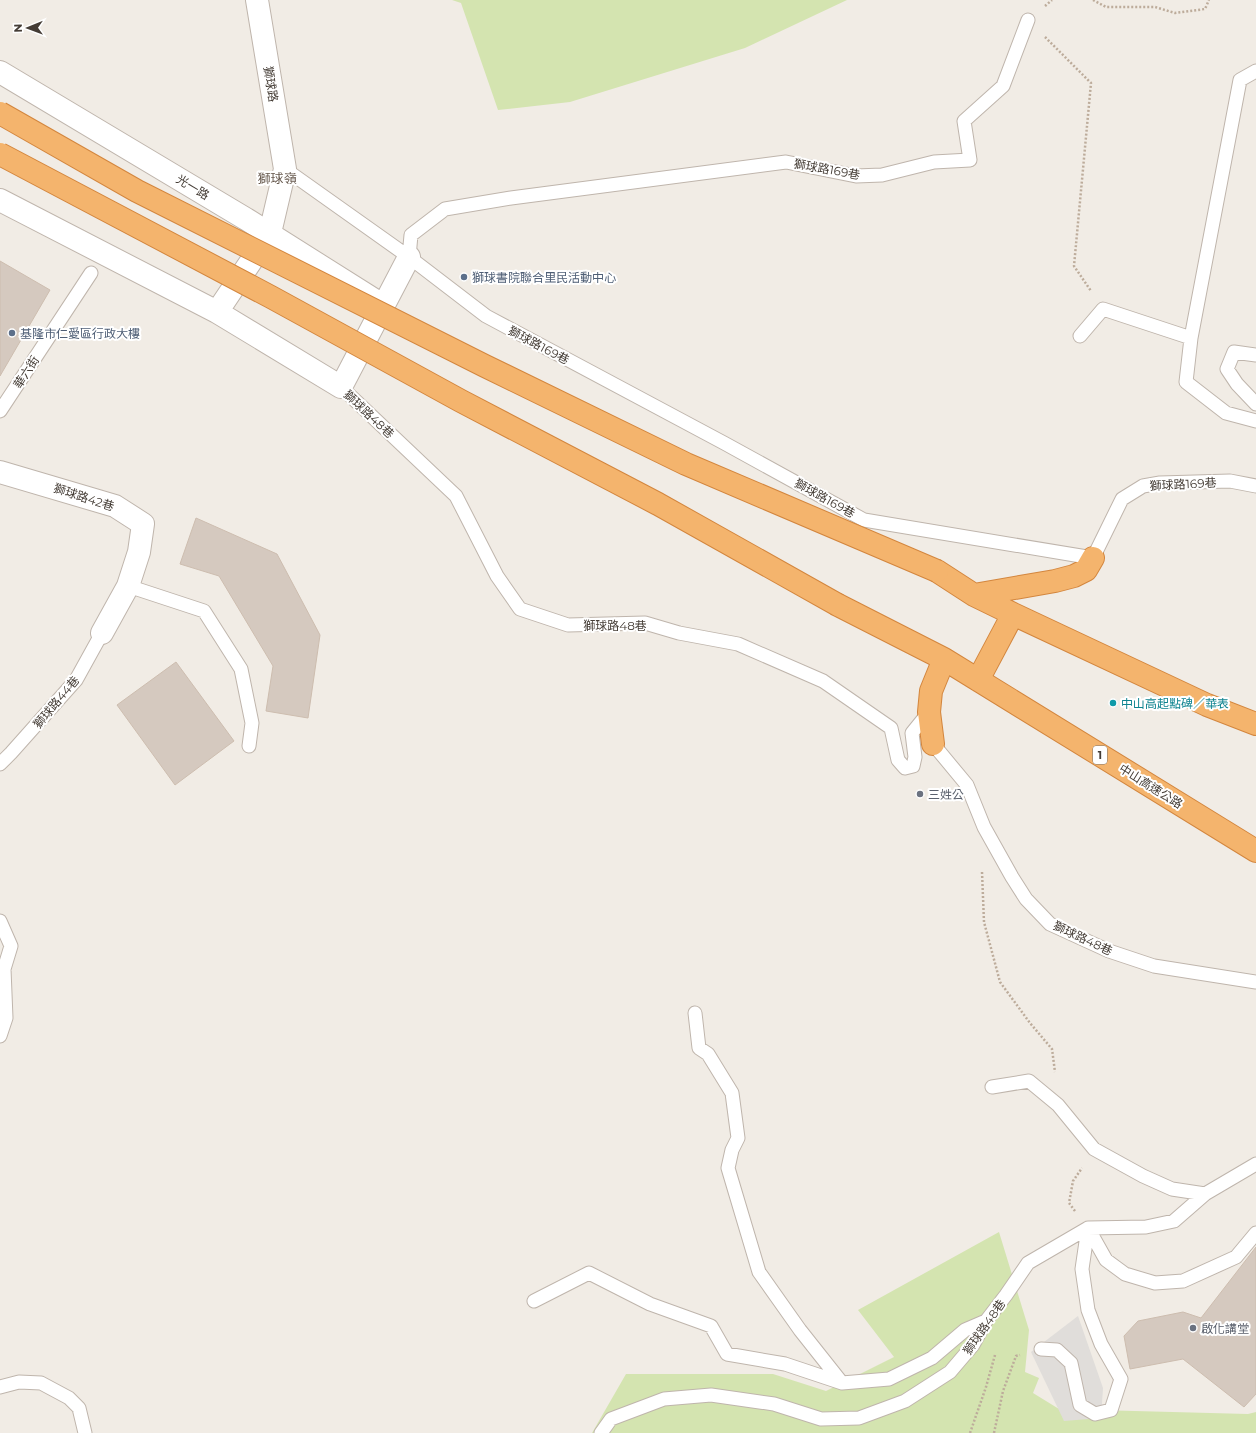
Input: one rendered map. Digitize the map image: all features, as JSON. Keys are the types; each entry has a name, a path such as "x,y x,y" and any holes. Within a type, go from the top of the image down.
{"highway":[{"path":"0,113 137,191 485,366 686,464 936,571 974,595 1207,705 1256,724"},
{"name":"中山高速公路","path":"0,154 271,297 461,401 658,504 838,605 944,660 1256,851"},
{"path":"974,595 1067,578 1086,570 1093,558"},
{"path":"978,680 1014,614"},
{"path":"933,744 929,712 931,691 944,660"}],"street":[{"name":"獅球路","path":"257,0 285,169"},
{"name":"光一路","path":"0,72 270,233 384,306"},
{"path":"217,312 270,233 285,169"},
{"path":"0,200 217,312 340,387 409,257"},
{"name":"獅球路42巷","path":"0,472 115,506 143,524 139,552 128,586 102,633"}],"lane":[{"name":"獅球路169巷","path":"409,257 411,235 445,209 511,198 786,162 856,176 882,175 934,162 970,160 964,121 1003,86 1028,20"},
{"path":"1256,71 1240,80 1191,338 1186,382 1226,413 1256,421"},
{"name":"獅球路169巷","path":"285,169 409,257 486,316 724,443 864,520 1093,558 1122,499 1143,486 1160,483 1230,481 1256,486"},
{"name":"華六街","path":"0,411 91,273"},
{"path":"1080,336 1103,309 1191,338"},
{"path":"1256,355 1234,352 1227,369 1237,384 1256,404"},
{"name":"獅球路48巷","path":"340,387 456,496 497,576 520,609 568,625 645,622 679,633 738,644 824,681 891,728 898,760 905,768 913,766 915,757 912,733 929,712"},
{"path":"128,586 204,611 241,669 252,723 249,746"},
{"name":"獅球路44巷","path":"0,764 12,753 76,680 102,633"},
{"name":"獅球路48巷","path":"933,744 967,785 984,827 1026,899 1050,924 1109,951 1154,966 1256,982"},
{"path":"0,921 11,946 4,969 6,1018 0,1036"},
{"path":"695,1013 698,1048 708,1054 732,1093 738,1138 732,1150 728,1168 759,1272 800,1330 842,1383"},
{"path":"992,1087 1029,1081 1058,1105 1094,1149 1143,1176 1172,1189 1205,1194"},
{"name":"獅球路48巷","path":"601,1433 611,1419 664,1399 710,1395 774,1404 821,1419 859,1418 905,1402 950,1372 973,1346 986,1321 1028,1263 1088,1228 1146,1227 1174,1221 1205,1194 1256,1164"},
{"path":"1088,1228 1106,1260 1125,1274 1155,1283 1183,1281 1236,1258 1256,1233"},
{"path":"1041,1349 1057,1350 1071,1363 1080,1405 1095,1414 1111,1410 1121,1379 1101,1344 1088,1310 1082,1269 1088,1228"},
{"path":"534,1302 589,1273 650,1304 711,1326 727,1354 785,1364 842,1383 889,1379 932,1358 965,1330 986,1321"},
{"path":"0,1387 19,1382 41,1383 68,1398 79,1408 85,1433"}],"path":[{"path":"1093,0 1106,7 1155,7 1175,13 1206,9 1209,0"},
{"path":"1028,20 1091,83 1074,266 1103,309"},
{"path":"982,868 984,922 1000,982 1030,1023 1052,1049 1058,1105"},
{"path":"1088,1228 1068,1203 1073,1182 1094,1149"},
{"path":"994,1433 1003,1391 1016,1356 1041,1349"},
{"path":"970,1433 986,1387 996,1351"}],"green space":[{"path":"452,0 847,0 745,48 570,102 498,110 461,3"},
{"path":"999,1232 1029,1330 1025,1372 1039,1378 1033,1393 1059,1409 1248,1414 1256,1412 1256,1433 592,1433 626,1374 773,1374 826,1391 894,1357 858,1310"}],"shaded area":[{"path":"1078,1316 1103,1388 1101,1418 1064,1421 1031,1352"}],"building":[{"name":"基隆市仁愛區行政大樓","path":"0,261 50,290 0,376"},
{"path":"196,518 277,554 320,635 308,718 266,711 273,666 219,576 180,564"},
{"path":"176,662 234,741 175,785 117,705"},
{"name":"啟化講堂","path":"1256,1247 1256,1394 1244,1407 1183,1359 1130,1369 1124,1336 1138,1321 1183,1312 1201,1318"}],"place":[{"name":"獅球書院聯合里民活動中心","path":"464,277"},
{"name":"基隆市仁愛區行政大樓","path":"12,333"},
{"name":"中山高起點碑／華表","path":"1113,703"},
{"name":"三姓公","path":"920,794"},
{"name":"啟化講堂","path":"1193,1328"}],"district":[{"name":"獅球嶺","path":"277,178"}]}
